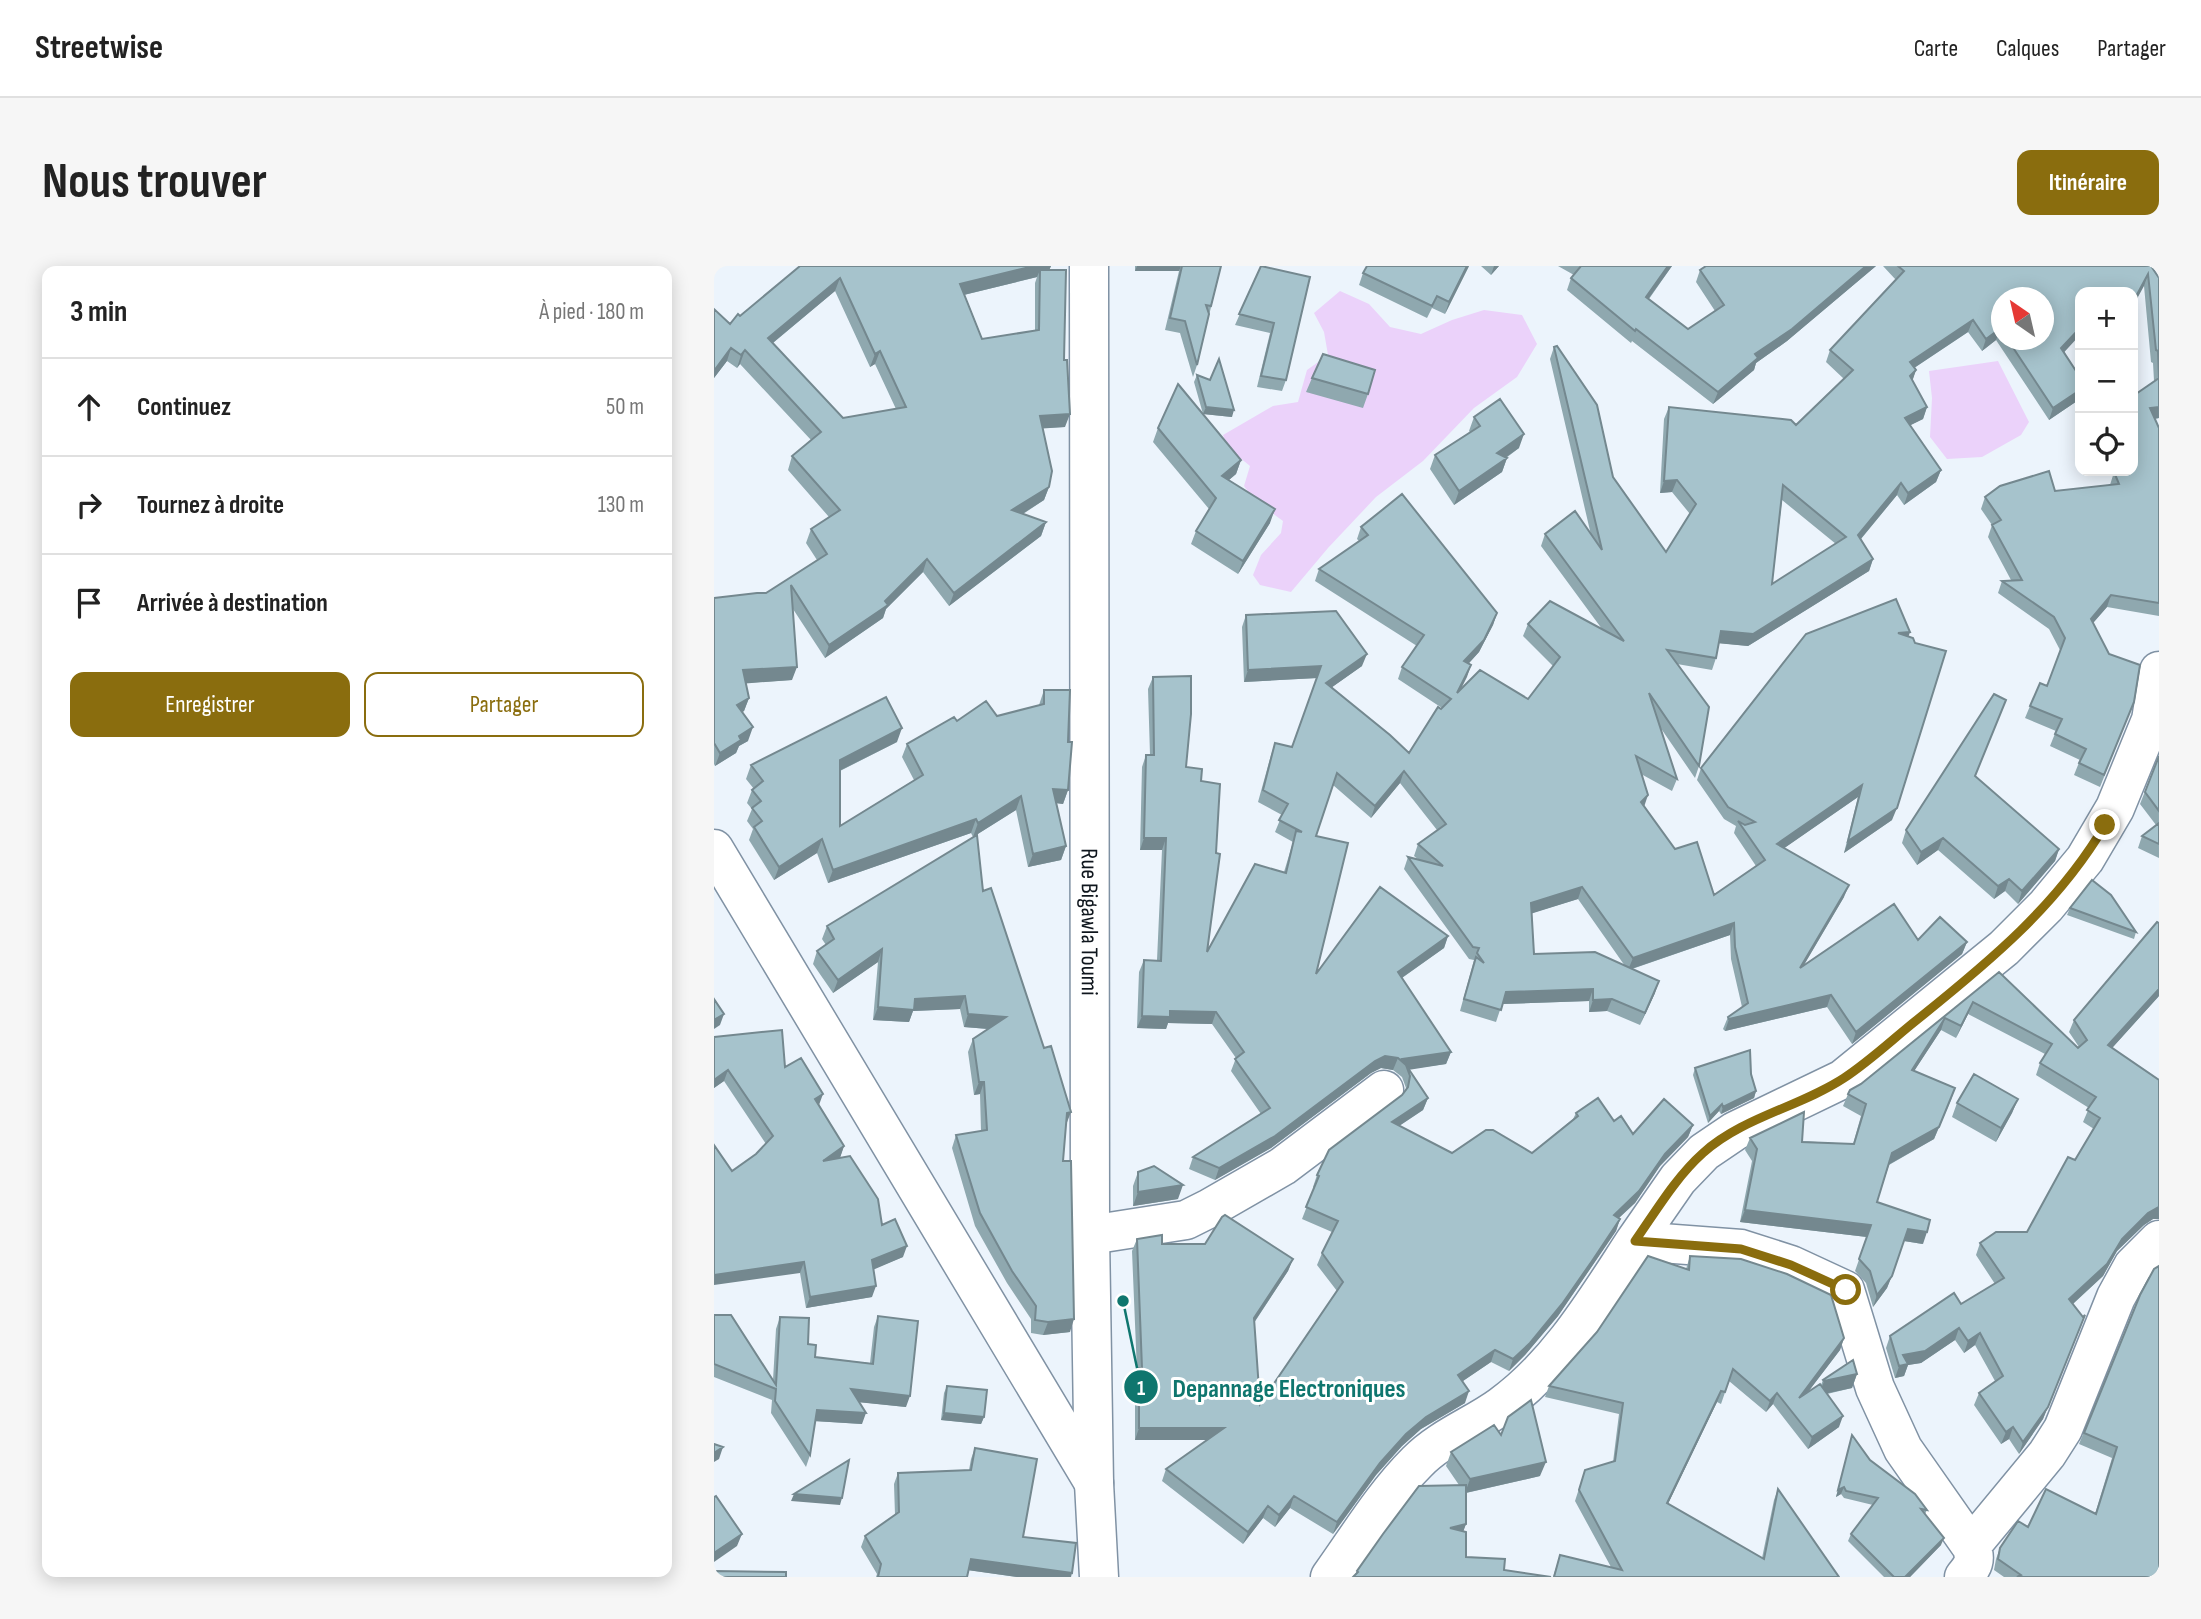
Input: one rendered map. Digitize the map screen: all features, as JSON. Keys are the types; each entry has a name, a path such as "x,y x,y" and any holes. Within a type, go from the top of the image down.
{"street":[{"name":"Rue Bigawla Toumi","path":"1089,266 1090,1235 1094,1483 1099,1577"},
{"path":"1330,1577 1393,1489 1419,1459 1502,1405 1541,1370 1587,1315 1678,1179 1704,1152 1735,1132 1843,1079 2004,948 2046,906 2085,859 2115,808 2155,718 2159,671"},
{"path":"714,849 1094,1483"},
{"path":"1090,1235 1186,1220 1283,1166 1384,1090"},
{"path":"1635,1241 1741,1249 1791,1265 1846,1290 1875,1388 1903,1449 1967,1562 2063,1429 2116,1297 2133,1266 2159,1240"}],"shaded area":[{"path":"1340,291 1369,304 1390,327 1421,334 1484,310 1522,315 1537,344 1517,377 1474,408 1423,461 1376,497 1291,592 1260,585 1253,575 1261,555 1281,533 1283,521 1254,500 1244,486 1250,466 1227,447 1223,435 1273,406 1298,402 1307,370 1328,355 1324,332 1314,313"},
{"path":"1998,361 2029,422 2021,435 1982,457 1947,459 1930,437 1932,398 1929,371"}],"building":[{"path":"800,266 1034,266 960,284 982,339 1039,330 1040,270 1066,270 1064,360 1067,360 1070,414 1040,416 1052,471 1049,487 1012,510 1046,522 954,593 927,559 885,601 888,605 829,645 791,585 797,667 743,670 749,698 737,705 753,727 739,736 741,740 720,753 714,743 714,598 766,593 827,554 811,529 840,510 792,456 821,432 745,350 741,355 731,348 714,371 714,309 730,324 738,314 740,316","holes":["840,278 875,354 880,351 906,407 843,418 768,338"]},
{"path":"1182,266 1221,266 1211,306 1206,305 1209,314 1197,365 1185,321 1170,318"},
{"path":"1261,266 1310,277 1286,380 1261,376 1274,323 1239,314"},
{"path":"1367,266 1467,266 1449,302 1437,296 1432,306 1363,273"},
{"path":"1581,266 1668,266 1646,297 1688,329 1724,305 1700,270 1706,266 1866,266 1792,329 1755,354 1758,358 1718,392 1636,329 1635,331 1571,278"},
{"path":"1898,266 2151,266 2159,278 2159,378 2148,274 2138,293 2138,287 2075,287 2075,333 2061,348 2075,369 2075,393 2053,408 2015,350 2054,350 2054,287 1991,287 1991,335 1986,339 1973,320 1910,362 1916,370 1910,376 1927,407 1905,418 1941,470 1908,493 1901,483 1858,535 1873,559 1753,634 1721,631 1716,658 1667,650 1709,707 1699,766 1649,693 1677,779 1636,756 1648,795 1641,802 1675,849 1697,842 1714,895 1765,860 1738,821 1745,825 1755,822 1728,807 1701,768 1806,634 1896,599 1910,632 1898,633 1913,638 1915,643 1946,651 1897,808 1848,841 1862,785 1777,844 1849,885 1800,968 1894,904 1918,940 1940,917 1967,942 1856,1032 1831,995 1729,1019 1728,1017 1748,1003 1735,947 1734,923 1633,958 1582,887 1531,903 1534,954 1595,952 1659,981 1645,1013 1612,999 1593,1000 1593,989 1506,992 1501,1010 1464,999 1476,957 1484,963 1477,953 1479,948 1473,947 1408,857 1443,866 1418,844 1446,824 1404,771 1375,806 1337,773 1316,836 1348,843 1316,974 1380,887 1448,936 1398,972 1451,1052 1402,1059 1406,1065 1398,1058 1385,1056 1275,1136 1219,1168 1193,1157 1270,1108 1235,1059 1244,1052 1216,1012 1170,1011 1170,1017 1142,1016 1144,960 1161,961 1166,838 1144,838 1146,755 1154,755 1153,677 1191,676 1186,767 1202,769 1201,781 1220,784 1216,853 1220,854 1207,952 1255,864 1286,873 1296,831 1302,832 1279,820 1288,804 1263,790 1275,743 1292,747 1321,666 1248,670 1246,615 1336,611 1367,654 1326,683 1409,753 1438,707 1441,709 1451,699 1402,667 1424,635 1319,569 1368,535 1361,527 1402,494 1497,613 1484,640 1464,661 1471,665 1457,693 1480,670 1528,699 1560,657 1528,624 1550,601 1624,641 1545,534 1575,511 1602,550 1554,347 1557,346 1597,405 1613,477 1666,552 1696,504 1677,480 1664,481 1669,407 1791,420 1796,425 1853,370 1830,350 1904,271","holes":["1783,485 1846,537 1772,584"]},
{"path":"1323,354 1375,370 1368,394 1312,378"},
{"path":"1219,359 1234,410 1206,407 1197,375 1210,380"},
{"path":"2159,378 2159,407 2150,408 2159,428 2159,603 2111,595 2091,619 2109,654 2140,665 2134,702 2104,775 2079,763 2086,749 2055,734 2062,719 2030,706 2040,683 2047,686 2065,638 2054,617 2002,581 2022,580 1992,525 2001,520 1985,497 2000,486 2049,471 2055,491 2119,484 2116,476 2138,476 2138,393"},
{"path":"1178,384 1241,460 1222,476 1275,509 1243,561 1196,531 1216,498 1158,428"},
{"path":"1500,399 1524,434 1497,453 1507,458 1459,491 1435,455 1480,426 1474,417"},
{"path":"1044,690 1070,690 1068,742 1072,742 1068,790 1053,789 1066,846 1033,854 1021,796 978,823 976,819 833,870 822,839 779,867 754,827 762,821 752,808 761,801 752,790 763,781 751,765 886,697 902,728 840,760 840,826 923,775 907,744 954,717 957,721 986,701 997,716 1044,704"},
{"path":"1994,694 2006,700 1975,776 2059,849 2022,891 2009,879 1998,886 1943,838 1921,852 1906,830"},
{"path":"2159,756 2159,811 2145,792"},
{"path":"2159,823 2159,844 2142,836"},
{"path":"977,835 983,891 991,888 1044,1048 1051,1046 1071,1112 1067,1113 1063,1161 1071,1161 1074,1319 1048,1322 1035,1320 1036,1306 1012,1271 980,1213 956,1135 987,1130 984,1082 979,1082 973,1039 1006,1017 968,1014 965,996 915,999 914,1010 878,1007 882,949 838,980 817,951 834,939 827,926"},
{"path":"2092,880 2111,895 2136,932 2070,908"},
{"path":"2157,922 2159,989 2108,1045 2159,1080 2159,1207 2148,1213 2122,1239 2107,1264 2069,1299 2083,1317 2085,1315 2048,1407 2023,1442 2013,1427 2006,1432 1979,1393 2003,1376 1980,1333 1968,1341 1959,1328 1925,1351 1903,1355 1908,1364 1899,1366 1890,1336 1954,1293 1961,1304 2004,1278 1980,1243 1996,1232 2027,1232 2068,1157 2075,1160 2100,1118 2087,1110 2096,1097 2040,1063 2052,1044 1973,1002 1961,1026 1945,1018 1912,1070 1955,1088 1939,1127 1892,1153 1877,1202 1930,1220 1927,1232 1908,1229 1892,1276 1877,1295 1870,1271 1859,1259 1871,1225 1745,1210 1757,1149 1750,1138 1804,1112 1802,1142 1854,1144 1866,1104 1848,1094 1850,1090 1861,1084 1999,972 2078,1048 2087,1040 2074,1020"},
{"path":"714,999 724,1014 714,1020"},
{"path":"782,1030 785,1067 801,1058 823,1094 815,1099 844,1146 823,1161 850,1156 878,1199 882,1225 895,1219 907,1246 872,1260 876,1286 810,1297 804,1262 714,1275 714,1145 732,1171 756,1154 773,1136 728,1070 714,1080 714,1037"},
{"path":"1750,1050 1751,1074 1756,1091 1723,1107 1722,1104 1710,1116 1695,1068"},
{"path":"1406,1065 1428,1098 1392,1122 1452,1153 1486,1130 1493,1130 1532,1153 1578,1116 1576,1113 1598,1098 1614,1121 1621,1116 1633,1134 1664,1099 1693,1125 1665,1154 1639,1191 1614,1215 1620,1219 1562,1304 1530,1343 1513,1359 1495,1350 1458,1375 1469,1391 1426,1417 1406,1434 1380,1463 1337,1522 1294,1496 1279,1515 1268,1506 1248,1532 1166,1469 1224,1428 1139,1428 1139,1368 1142,1368 1137,1239 1162,1235 1162,1244 1205,1244 1225,1215 1293,1259 1254,1318 1260,1404 1343,1282 1322,1253 1338,1221 1306,1207 1319,1176 1317,1175 1329,1150 1402,1095 1408,1087 1410,1076"},
{"path":"1974,1074 2018,1099 2001,1128 1957,1103"},
{"path":"1154,1166 1183,1185 1138,1192 1138,1172"},
{"path":"1648,1256 1689,1270 1690,1256 1741,1259 1787,1274 1831,1295 1844,1338 1799,1398 1820,1384 1843,1416 1812,1437 1777,1393 1770,1401 1733,1369 1725,1392 1721,1391 1667,1503 1764,1559 1778,1489 1839,1577 1554,1577 1560,1555 1622,1570 1579,1490 1585,1470 1615,1461 1623,1403 1549,1386 1597,1332"},
{"path":"2159,1266 2159,1577 2017,1577 2021,1575 1998,1559 2000,1548 2018,1521 2028,1527 2046,1489 2096,1514 2117,1447 2084,1433 2140,1295 2154,1269"},
{"path":"714,1315 731,1315 776,1385 780,1317 809,1318 808,1344 816,1345 815,1357 873,1364 878,1316 918,1321 910,1396 851,1389 866,1413 817,1410 810,1455 775,1401 776,1389 714,1364"},
{"path":"1853,1360 1857,1374 1823,1380"},
{"path":"947,1386 987,1390 984,1417 944,1413"},
{"path":"1531,1400 1546,1462 1470,1479 1451,1452 1494,1425 1501,1435 1508,1417"},
{"path":"1852,1435 1870,1460 1915,1494 1927,1510 1921,1509 1944,1538 1905,1577 1894,1577 1851,1534 1878,1498 1846,1491 1844,1487 1838,1490"},
{"path":"714,1444 723,1447 714,1453"},
{"path":"975,1448 1037,1459 1023,1537 1076,1543 1072,1573 971,1559 967,1577 878,1577 881,1564 865,1536 899,1512 898,1473 971,1470"},
{"path":"849,1460 842,1498 794,1494"},
{"path":"1466,1485 1466,1524 1450,1528 1466,1532 1466,1557 1505,1559 1504,1570 1551,1577 1353,1577 1419,1486"},
{"path":"716,1496 742,1534 714,1553 714,1497"},
{"path":"714,1571 786,1572 786,1577 714,1577"}],"place":[{"name":"Depannage Electroniques","path":"1123,1301"}],"route":[{"path":"1846,1290 1791,1265 1741,1249 1635,1241 1678,1179 1704,1152 1735,1132 1843,1079 2004,948 2046,906 2085,859 2105,825"}]}
